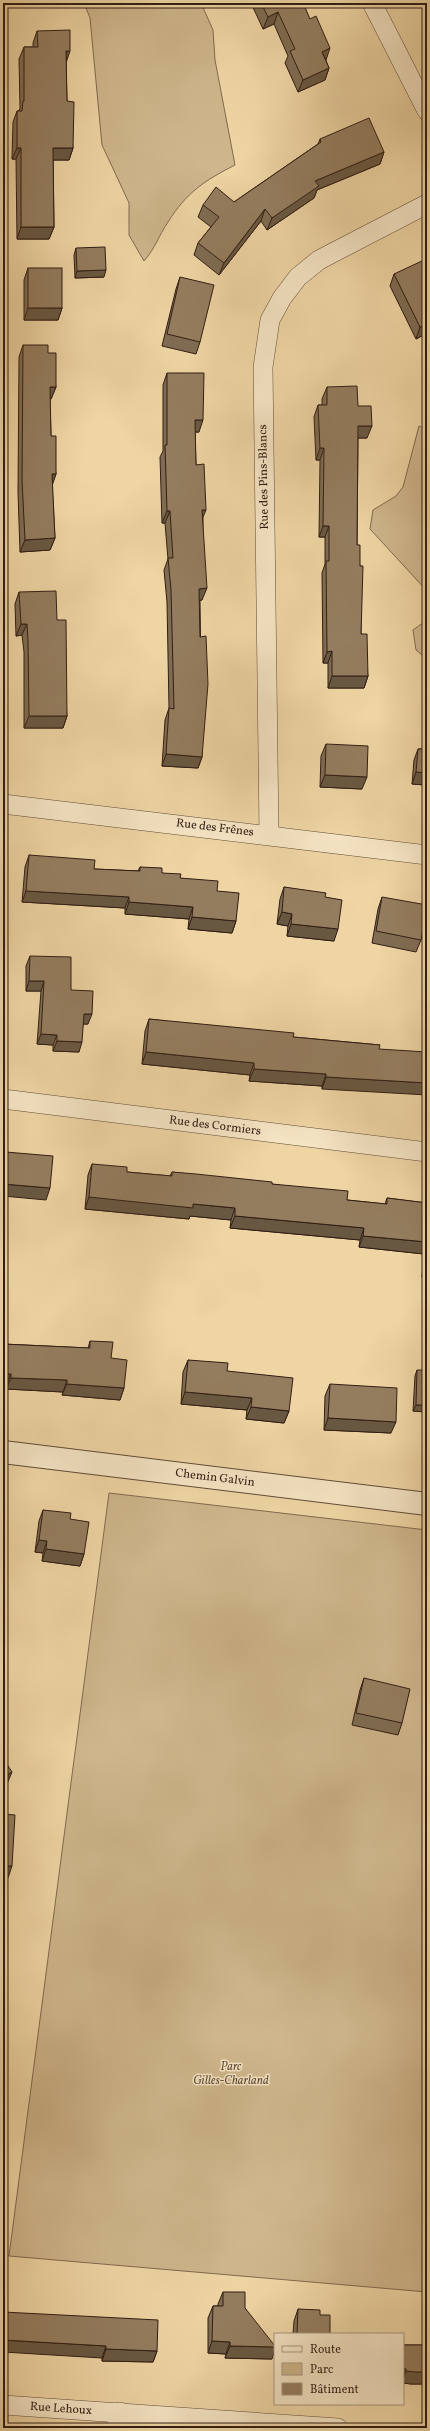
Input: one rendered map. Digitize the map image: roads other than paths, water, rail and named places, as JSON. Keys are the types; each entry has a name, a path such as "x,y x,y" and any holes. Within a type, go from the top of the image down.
{"street":[{"path":"372,3 427,111"},
{"name":"Rue des Pins-Blancs","path":"269,834 263,367 270,320 282,298 298,277 319,260 427,204"},
{"name":"Rue des Frênes","path":"3,804 269,834 427,855"},
{"name":"Rue des Cormiers","path":"3,1099 427,1152"},
{"name":"Chemin Galvin","path":"3,1452 427,1504"},
{"name":"Rue Lehoux","path":"3,2405 118,2420 338,2428"}],"park label":[{"name":"Parc Gilles-Charland","path":"231,2074"}]}
